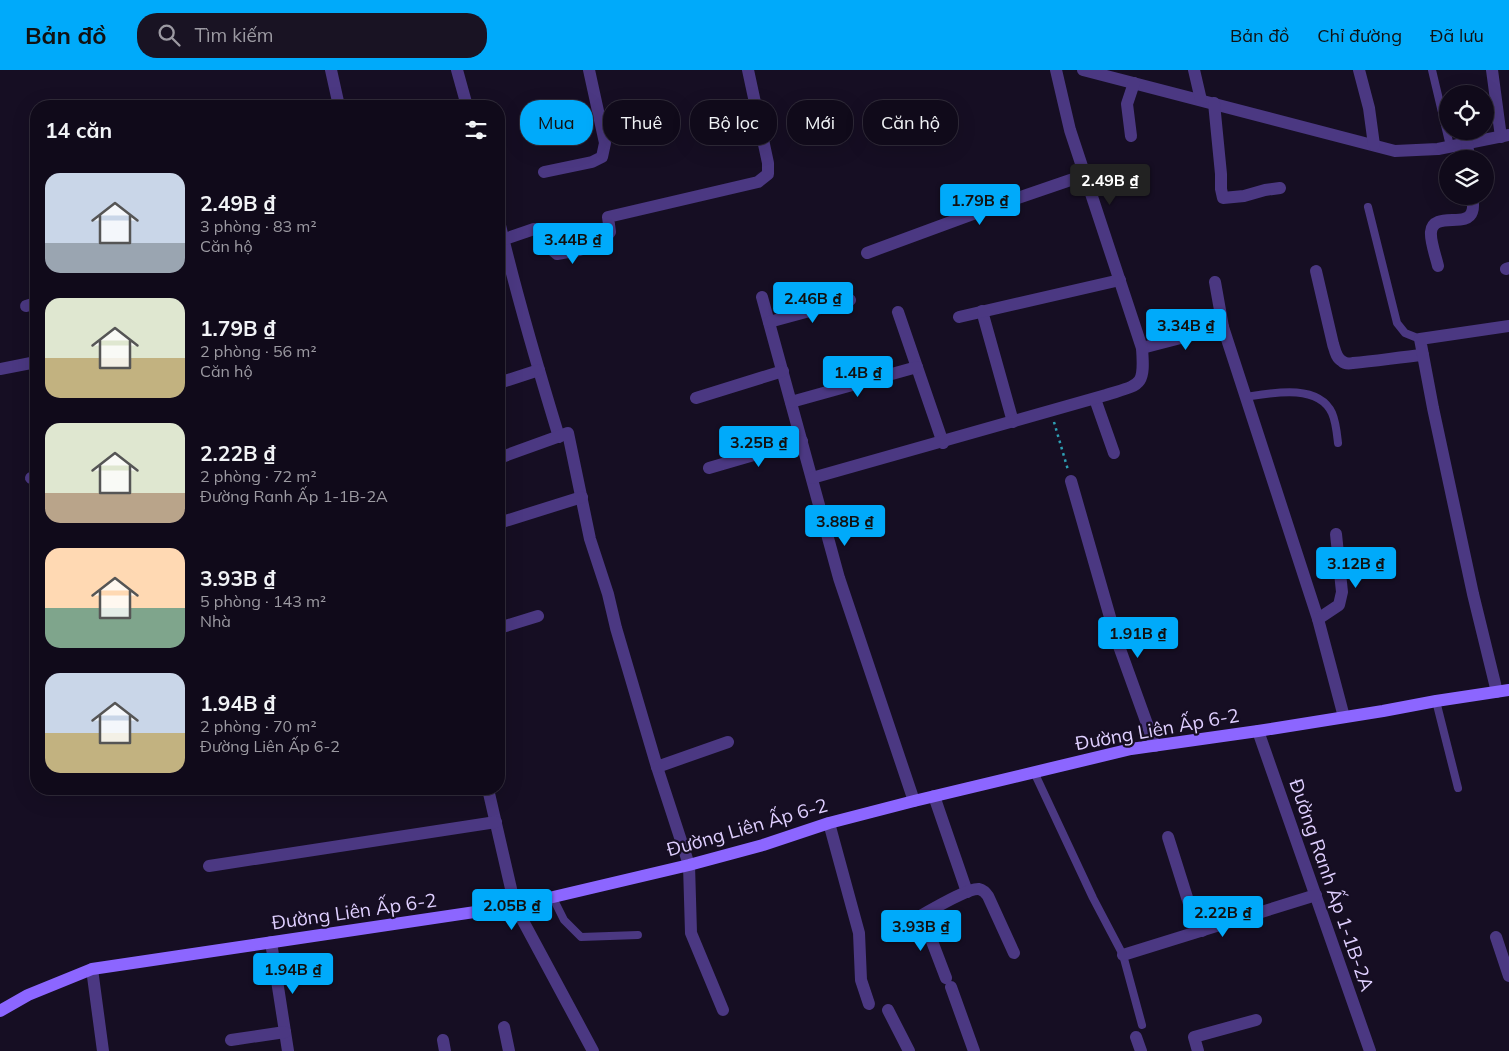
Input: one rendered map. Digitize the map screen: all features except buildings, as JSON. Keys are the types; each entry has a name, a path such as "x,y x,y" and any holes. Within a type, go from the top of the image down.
{"street":[{"path":"331,70 338,100"},
{"path":"457,70 465,100"},
{"path":"544,172 592,162 602,156 605,143 589,70"},
{"path":"505,240 534,229 544,232 549,247 557,254 580,250 602,242 610,232 608,217 758,182 768,174 768,163 748,70"},
{"path":"812,478 942,443 1132,387 1142,379 1144,368 1142,348 1070,130 1056,70"},
{"path":"1083,70 1395,151 1438,149 1505,136 1492,70"},
{"path":"1194,70 1201,100"},
{"path":"1359,70 1369,108 1374,145"},
{"path":"1131,136 1128,104 1134,83"},
{"path":"1214,103 1223,198 1244,196 1280,188"},
{"path":"1467,143 1468,150"},
{"path":"867,253 1085,175"},
{"path":"1438,266 1431,233 1433,227 1439,222 1463,219 1469,216 1473,210 1473,205"},
{"path":"505,254 559,437"},
{"path":"1316,271 1333,344 1337,356 1342,362 1346,364 1423,355"},
{"path":"959,317 1120,280"},
{"path":"1215,282 1223,328 1318,619 1344,717"},
{"path":"762,297 839,578 914,801"},
{"path":"769,322 850,300"},
{"path":"982,311 1014,422"},
{"path":"898,312 942,443"},
{"path":"1503,691 1472,594 1420,339 1509,326"},
{"path":"1142,348 1223,328"},
{"path":"0,369 30,363"},
{"path":"791,402 917,367"},
{"path":"505,381 538,370"},
{"path":"696,398 783,371"},
{"path":"1095,398 1114,453"},
{"path":"505,456 568,434 590,539 608,594 657,767 689,865 691,933 723,1010"},
{"path":"709,468 802,441"},
{"path":"1071,481 1116,638 1155,746"},
{"path":"505,521 582,496"},
{"path":"1318,619 1339,605 1342,592 1336,534"},
{"path":"505,626 538,616"},
{"name":"Đường Liên Ấp 6-2","path":"0,1011 28,995 92,969 514,906 689,865 763,845 828,823 1132,749 1258,731 1503,691"},
{"name":"Đường Ranh Ấp 1-1B-2A","path":"1258,731 1370,1051"},
{"path":"657,767 728,742"},
{"path":"489,795 514,906 593,1051"},
{"path":"934,796 967,892"},
{"path":"209,866 496,822"},
{"path":"828,823 859,933 861,980 869,1004"},
{"path":"1168,837 1190,907 1202,931"},
{"path":"974,1051 922,915 967,892 979,889 988,896 1014,953"},
{"path":"1123,955 1316,895"},
{"path":"1496,937 1509,976"},
{"path":"271,942 288,1051"},
{"path":"92,969 103,1051"},
{"path":"888,1010 909,1051"},
{"path":"1198,1051 1194,1037 1256,1020"},
{"path":"504,1027 509,1051"},
{"path":"231,1040 285,1032"},
{"path":"1136,1037 1141,1051"}],"lane":[{"path":"1432,70 1450,146"},
{"path":"1368,207 1397,323 1405,333 1420,339"},
{"path":"1245,397 1289,391 1320,399 1332,413 1338,443"},
{"path":"1436,701 1458,788"},
{"path":"1034,772 1093,898 1123,955 1142,1025"},
{"path":"552,896 564,920 581,937 638,935"}],"path":[{"path":"1050,411 1071,481"}]}
